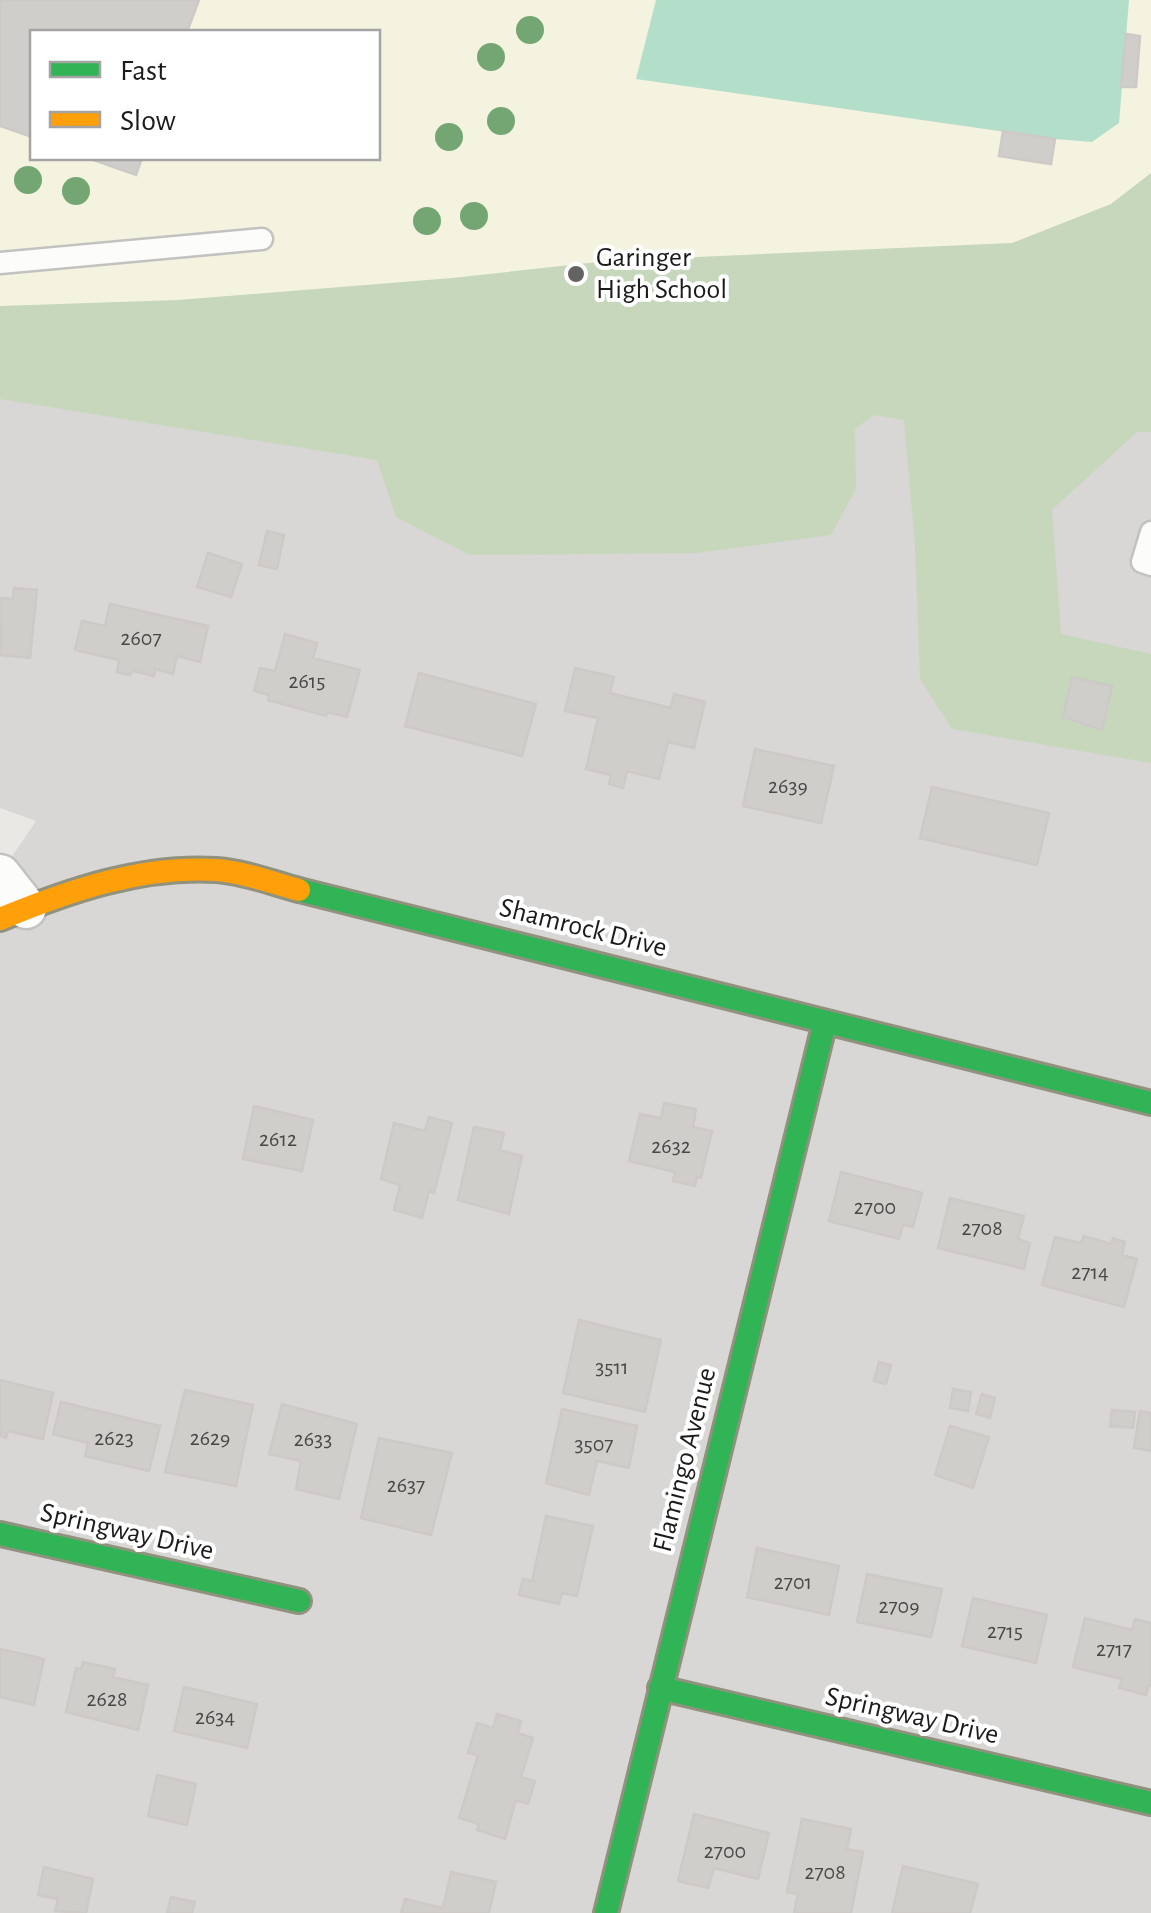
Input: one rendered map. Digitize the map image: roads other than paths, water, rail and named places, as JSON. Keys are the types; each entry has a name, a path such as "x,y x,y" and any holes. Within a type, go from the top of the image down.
{"street":[{"name":"Shamrock Drive","path":"13,914 120,876 174,868 220,870 1151,1103"},
{"path":"0,875 13,914"},
{"name":"Flamingo Avenue","path":"606,1913 825,1022"},
{"name":"Springway Drive","path":"0,1534 298,1601"},
{"name":"Springway Drive","path":"660,1688 1151,1803"}],"lane":[{"path":"0,262 262,239"},
{"path":"1151,532 1142,562 1151,564"}],"place":[{"name":"Garinger High School","path":"576,274"}]}
